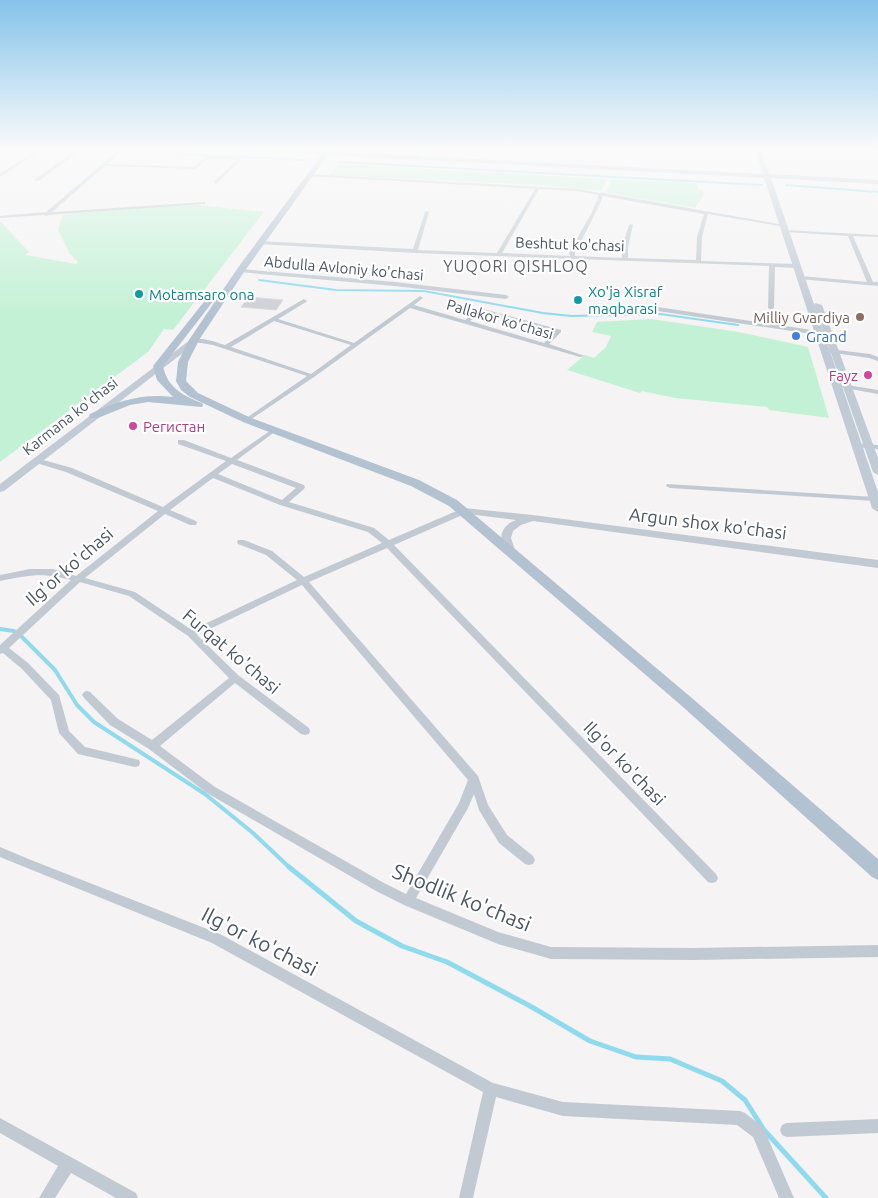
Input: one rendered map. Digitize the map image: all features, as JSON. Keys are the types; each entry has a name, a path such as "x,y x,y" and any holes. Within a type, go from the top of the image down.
{"main road":[{"path":"196,405 180,397 161,380 158,366 282,205"},
{"path":"247,420 194,395 183,384 181,370 194,340 287,205"},
{"path":"780,205 878,472"},
{"path":"788,229 797,266 806,278 818,333 877,504"},
{"name":"Karmana ko'chasi","path":"0,489 194,340"},
{"path":"94,416 121,404 148,398 168,399 196,405 247,420 414,483 440,495 464,511 510,550 688,703 878,871"}],"street":[{"path":"46,215 58,205"},
{"path":"0,218 178,205"},
{"path":"498,254 527,205"},
{"path":"573,257 572,252 597,205"},
{"path":"668,205 788,229 878,236"},
{"path":"415,251 427,212"},
{"path":"699,262 700,236 707,212"},
{"path":"625,259 625,247 631,225"},
{"path":"850,234 871,284"},
{"name":"Beshtut ko'chasi","path":"260,243 797,266"},
{"path":"771,308 772,265"},
{"name":"Abdulla Avloniy ko'chasi","path":"240,271 395,284 506,297"},
{"path":"806,278 878,284"},
{"path":"247,420 356,345 420,298"},
{"path":"226,347 304,300"},
{"name":"Pallakor ko'chasi","path":"411,306 582,356"},
{"path":"590,312 638,308 663,309 828,334"},
{"path":"466,322 478,312 483,311 559,331 545,345"},
{"path":"273,319 356,345"},
{"path":"194,340 207,341 312,376"},
{"path":"824,350 870,356 878,359"},
{"path":"836,385 878,392"},
{"name":"Ilg'or ko'chasi","path":"2,650 79,578 164,511 274,430"},
{"path":"181,442 301,487 283,503"},
{"path":"856,445 878,447"},
{"path":"36,460 69,470 193,523"},
{"name":"Ilg'or ko'chasi","path":"213,475 283,503 371,530 387,544 712,878"},
{"name":"Argun shox ko'chasi","path":"670,486 877,504"},
{"path":"191,634 303,581 464,511"},
{"name":"Argun shox ko'chasi","path":"464,511 533,518 878,564"},
{"path":"510,550 506,542 507,532 514,524 533,518"},
{"path":"241,542 270,553 303,581 474,779 483,807 503,839 529,860"},
{"name":"Furqat ko'chasi","path":"0,578 30,572 45,572 79,578 132,594 191,634 235,678 305,730"},
{"path":"2,650 25,666 56,698 64,732 82,751 135,763"},
{"path":"153,746 235,678"},
{"name":"Shodlik ko'chasi","path":"87,695 114,722 153,746 212,790 380,887 408,901 498,938 551,953 694,954 878,951"},
{"path":"408,901 464,805 474,779"},
{"name":"Ilg'or ko'chasi","path":"0,852 216,938 491,1089 563,1109 740,1118 758,1132 787,1198"},
{"path":"466,1198 491,1089"},
{"path":"0,1125 132,1198"},
{"path":"787,1130 878,1126"},
{"path":"46,1198 68,1164"}],"green space":[{"path":"198,205 264,212 173,330 164,329 148,352 0,462 0,221 29,252 25,255 76,264 78,262 70,254 58,230 63,215 138,207"},
{"path":"678,205 697,205 695,208"},
{"path":"651,319 739,332 808,347 829,418 769,410 767,407 675,398 642,391 640,393 567,370 585,355 594,358 606,347 611,336 592,332 597,322"}],"building":[{"path":"249,297 283,300 276,310 241,307"}],"waterway":[{"path":"259,280 336,290 424,291 543,313 571,316 660,314 738,325"},
{"path":"0,629 14,631"},
{"path":"22,637 55,670 77,705 94,722 205,794 253,833 290,868"},
{"path":"289,867 356,921 402,946 447,962 530,1006 590,1041 636,1057 670,1059 722,1081 745,1100 764,1130 826,1198"}],"place":[{"name":"Motamsaro ona","path":"139,294"},
{"name":"Xo'ja Xisraf maqbarasi","path":"578,300"},
{"name":"Milliy Gvardiya","path":"860,317"},
{"name":"Grand","path":"796,336"},
{"name":"Fayz","path":"868,375"},
{"name":"Регистан","path":"133,426"}],"district":[{"name":"YUQORI QISHLOQ","path":"516,266"}]}
